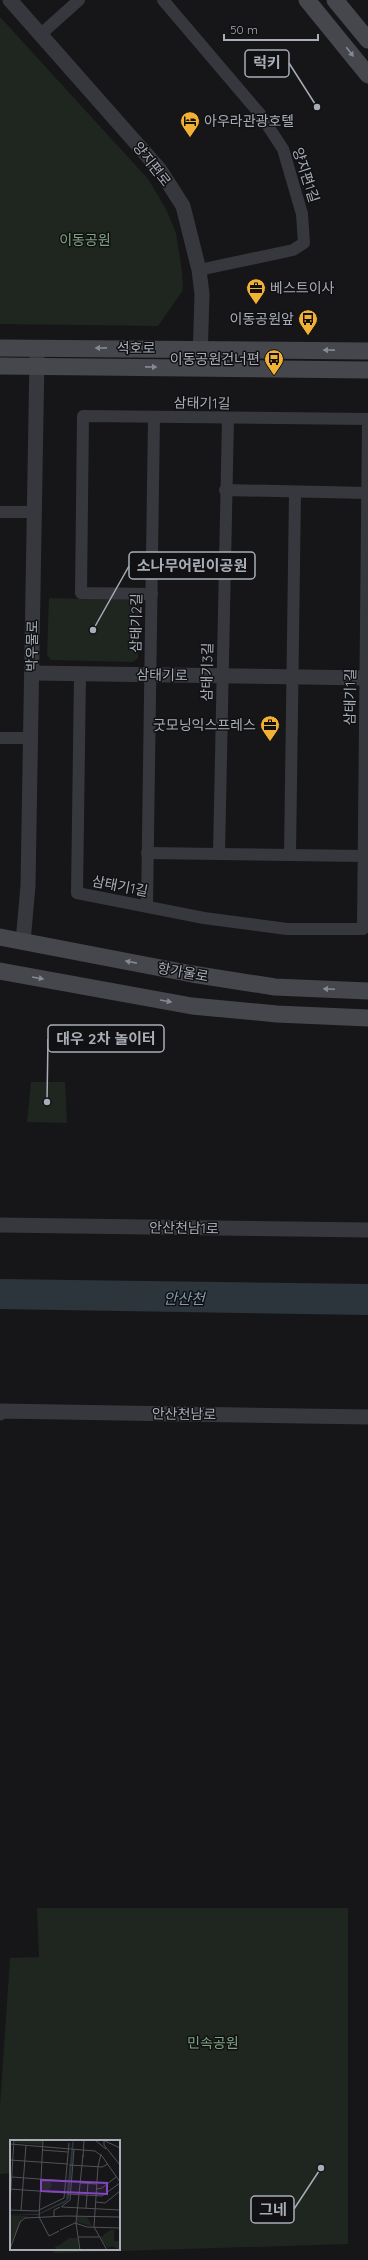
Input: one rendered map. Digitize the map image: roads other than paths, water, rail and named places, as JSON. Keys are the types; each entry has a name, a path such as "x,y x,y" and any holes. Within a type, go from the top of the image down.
{"main road":[{"path":"308,0 368,75"},
{"path":"335,0 368,40"},
{"name":"석호로","path":"0,348 368,351"},
{"name":"석호로","path":"0,366 368,370"},
{"name":"항가울로","path":"0,937 192,974 275,987 368,991"},
{"path":"0,971 192,1006 277,1014 368,1018"}],"street":[{"name":"양지편로","path":"10,0 160,170 183,206 199,270 202,294 200,368"},
{"path":"41,34 79,0"},
{"name":"양지편1길","path":"163,0 222,67 283,149 302,214 304,243 293,250 199,270"},
{"name":"박우물로","path":"23,942 28,886 37,349"},
{"name":"삼태기1길","path":"80,674 77,893 204,918 287,929 363,929 367,678 368,419 154,418 83,416 82,593 152,594"},
{"name":"삼태기2길","path":"147,906 154,418"},
{"name":"삼태기3길","path":"219,854 225,490 228,418"},
{"path":"225,490 367,493"},
{"path":"290,855 295,492"},
{"path":"0,512 34,512"},
{"name":"삼태기로","path":"32,673 367,678"},
{"path":"0,738 30,738"},
{"path":"147,853 363,856"},
{"name":"안산천남1로","path":"0,1225 368,1230"},
{"name":"안산천남로","path":"0,1412 368,1417"}],"water":[{"name":"안산천","path":"0,1279 368,1284 368,1315 0,1309"}],"place":[{"name":"럭키","path":"317,107"},
{"name":"아우라관광호텔","path":"190,138"},
{"name":"베스트이사","path":"256,305"},
{"name":"이동공원앞","path":"308,336"},
{"name":"이동공원건너편","path":"274,376"},
{"name":"소나무어린이공원","path":"93,630"},
{"name":"굿모닝익스프레스","path":"270,742"},
{"name":"대우 2차 놀이터","path":"47,1102"},
{"name":"그네","path":"321,2168"}],"park label":[{"name":"이동공원","path":"85,240"},
{"name":"민속공원","path":"213,2043"}]}
